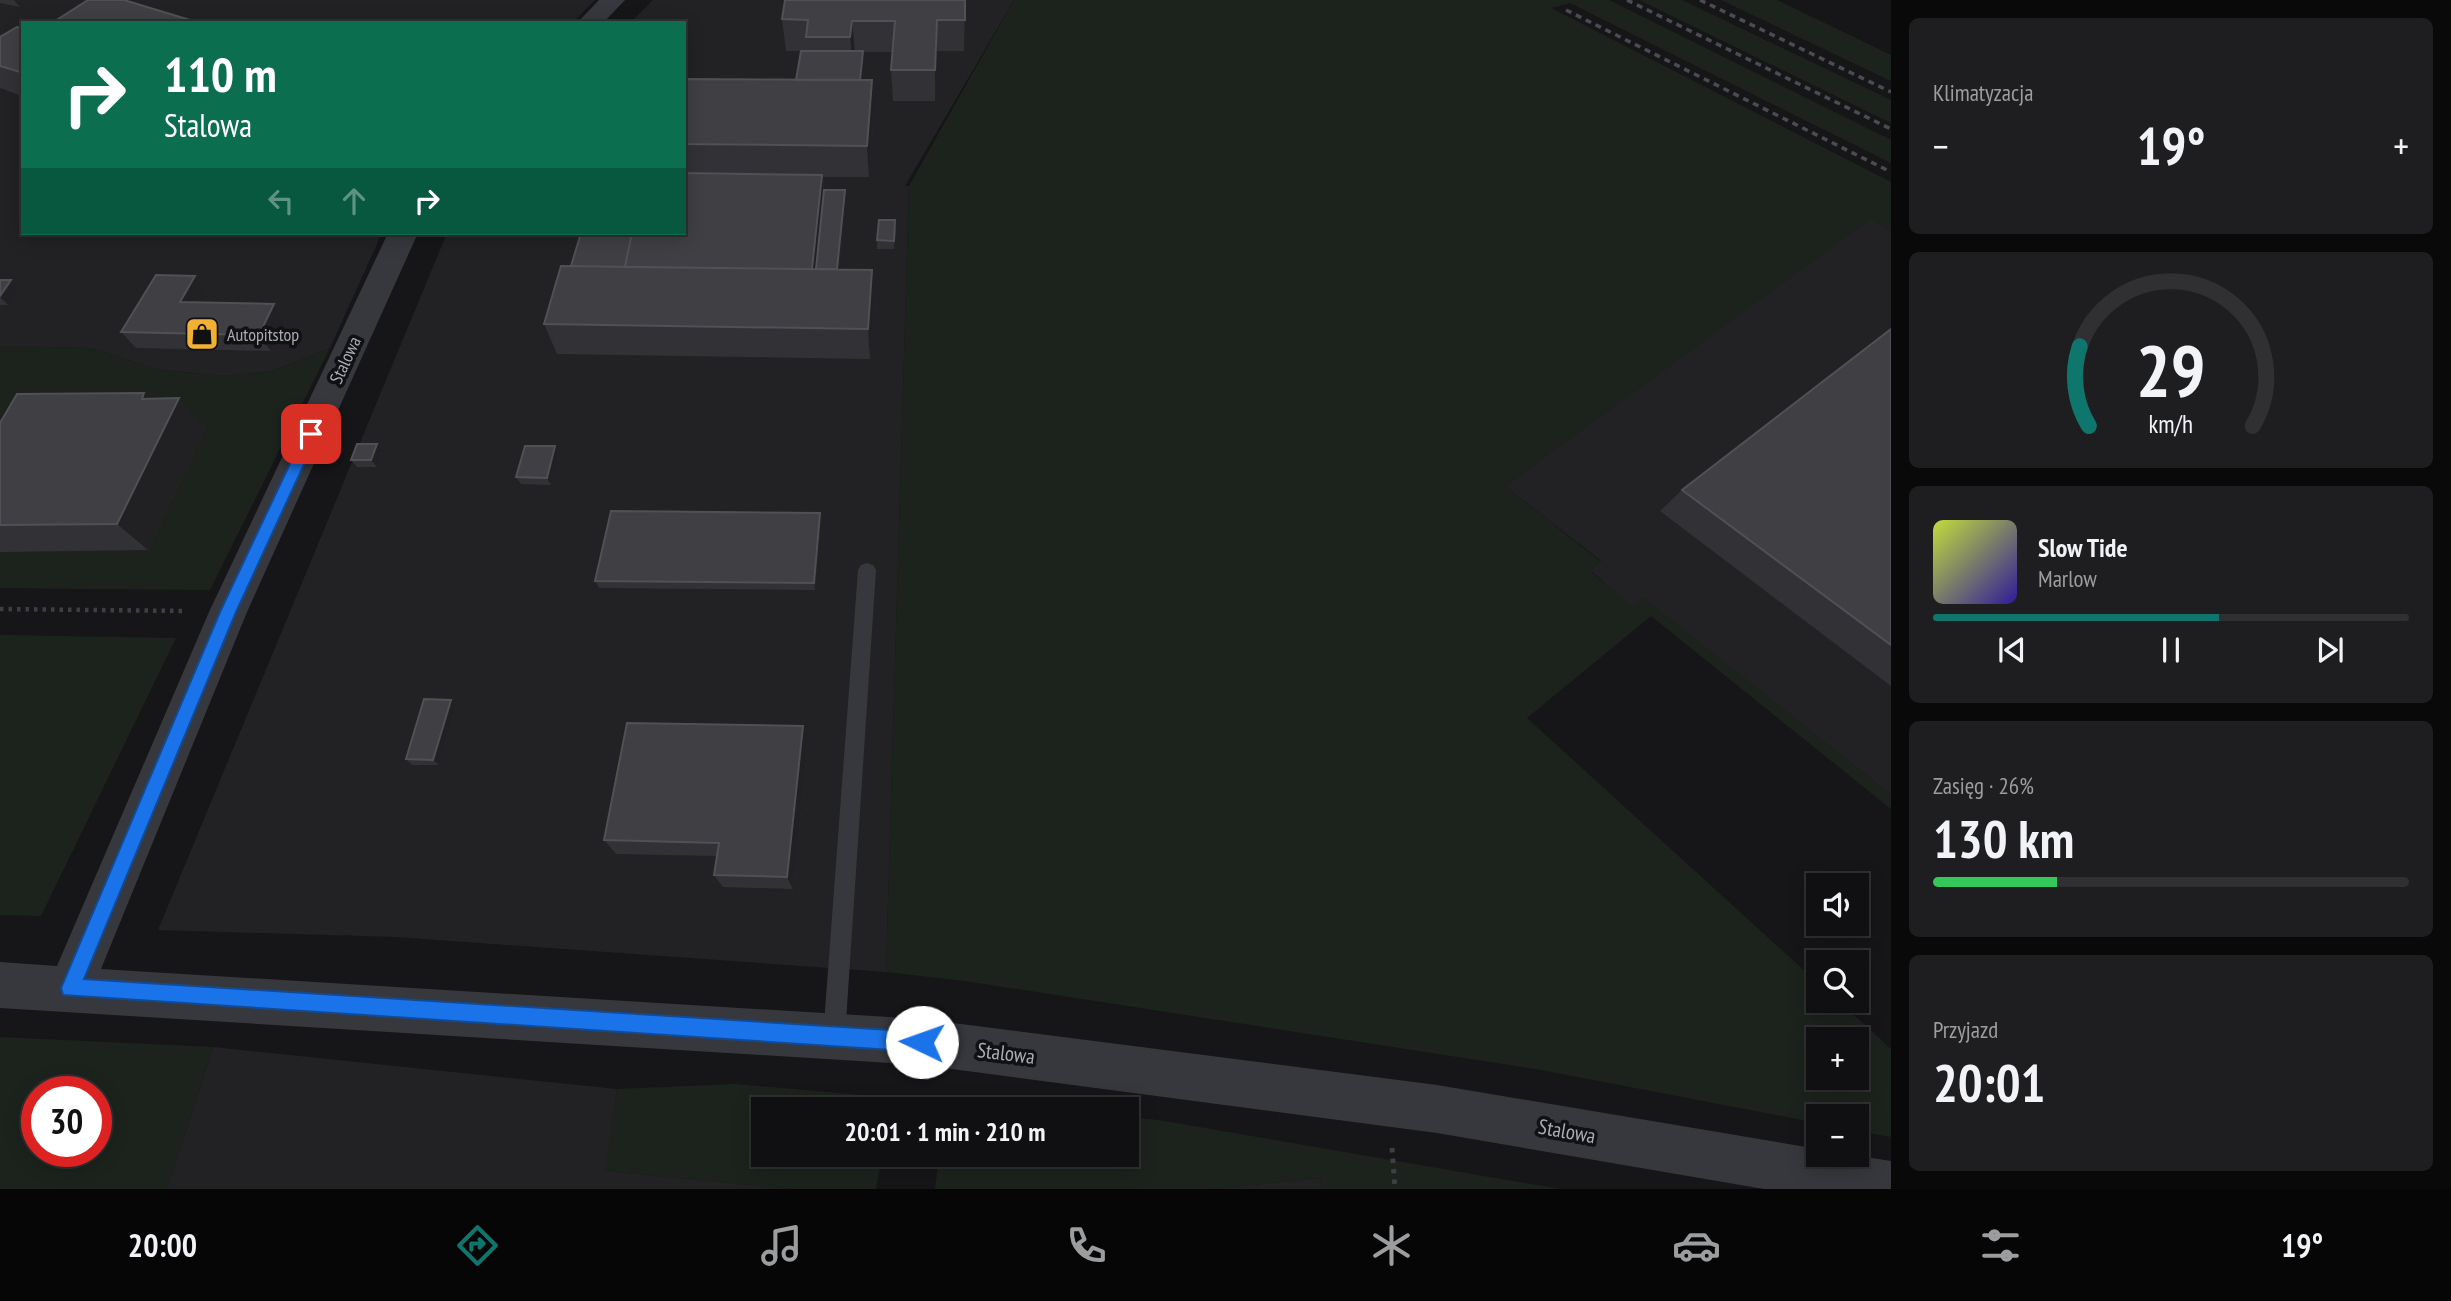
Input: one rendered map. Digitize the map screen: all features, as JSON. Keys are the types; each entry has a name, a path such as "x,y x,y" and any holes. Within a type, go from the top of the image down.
{"street":[{"path":"591,21 613,0"},
{"name":"Stalowa","path":"70,988 228,612 402,235"},
{"name":"Stalowa","path":"0,985 922,1042 1437,1109 1891,1186"}],"lane":[{"path":"834,1037 867,570"}],"path":[{"path":"0,609 228,612"}],"shaded area":[{"path":"0,0 595,0 574,21 21,21 21,235 381,235 330,348 273,371 222,376 155,369 91,348 0,346"},
{"path":"653,0 1014,0 905,186 909,186 886,972 396,937 158,930 446,235 686,235 686,21 632,21"},
{"path":"1014,0 1609,0 1891,140 1891,163 1570,3 1551,8 1891,182 1891,230 1871,219 1505,486 1601,562 1591,572 1633,607 1643,597 1891,795 1891,809 1651,616 1527,718 1806,972 1806,1013 1852,1013 1867,1027 1806,1027 1806,1090 1869,1090 1869,1029 1891,1049 1891,1137 1869,1133 1869,1104 1806,1104 1806,1121 1536,1069 965,981 886,972 909,186"},
{"path":"1639,0 1682,0 1891,100 1891,123"},
{"path":"1721,0 1777,0 1891,55 1891,81"},
{"path":"1871,218 1891,230 1891,795 1643,598 1633,608 1591,571 1601,561 1505,486"},
{"path":"0,346 91,348 155,369 222,376 273,371 330,348 210,590 0,588"},
{"path":"0,635 176,638 41,916 0,915"},
{"path":"0,1037 213,1047 167,1189 0,1189"},
{"path":"213,1047 617,1089 606,1171 793,1189 167,1189"},
{"path":"736,1084 881,1097 751,1097 751,1167 880,1167 876,1189 794,1189 605,1171 617,1089"},
{"path":"1139,1118 1560,1189 1321,1189 1320,1178 1211,1189 935,1189 938,1167 1139,1167"},
{"path":"1320,1178 1321,1189 1211,1189"}],"building":[{"path":"88,0 124,0 193,21 55,21"},
{"path":"785,0 965,0 965,20 937,20 935,70 891,70 895,21 852,21 850,37 806,37 808,20 782,19"},
{"path":"17,27 21,28 21,72 0,66 0,37"},
{"path":"801,51 863,51 860,80 796,80"},
{"path":"686,79 872,80 867,146 686,144"},
{"path":"686,173 822,175 812,269 625,267 632,235 686,235"},
{"path":"824,190 845,190 837,269 816,269"},
{"path":"879,220 895,220 894,241 877,240"},
{"path":"580,235 632,235 625,267 571,266"},
{"path":"561,266 872,270 868,329 544,324"},
{"path":"156,275 195,276 180,302 274,304 259,335 121,332"},
{"path":"0,280 11,280 0,296"},
{"path":"1891,329 1891,645 1682,490"},
{"path":"144,393 142,399 179,398 117,524 0,525 0,423 17,394"},
{"path":"357,444 377,444 371,460 351,460"},
{"path":"525,446 555,446 547,478 516,477"},
{"path":"611,511 820,513 814,583 595,581"},
{"path":"424,699 451,700 433,760 406,759"},
{"path":"627,723 803,726 787,877 714,875 719,843 604,840"}],"railway":[{"path":"1627,0 1891,129"},
{"path":"1700,0 1891,92"},
{"path":"1566,10 1891,172"}],"place":[{"name":"Autopitstop","path":"202,334"}],"route":[{"path":"311,434 228,612 70,988 922,1042"}]}
